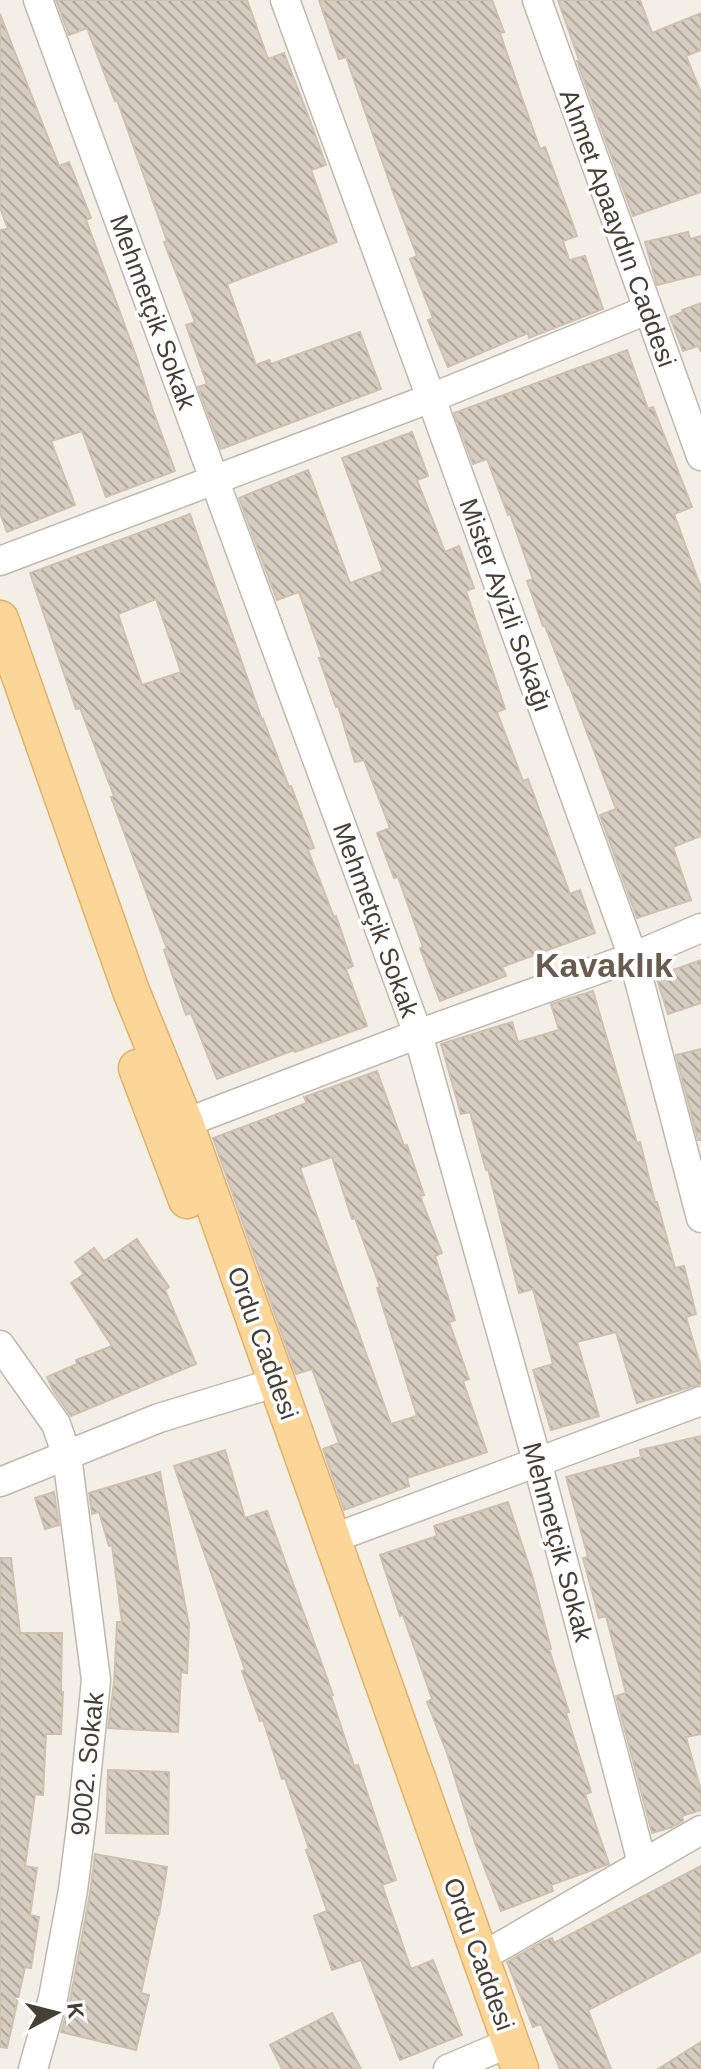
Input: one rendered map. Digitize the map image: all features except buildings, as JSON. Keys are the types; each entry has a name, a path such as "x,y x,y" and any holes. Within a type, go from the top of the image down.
{"main road":[{"name":"Ordu Caddesi","path":"0,619 131,991 185,1123 267,1384 408,1798 505,2062"},
{"name":"Ordu Caddesi","path":"0,669 114,1008 267,1384 334,1538 480,1958 505,2062"}],"street":[{"name":"Mehmetçik Sokak","path":"38,0 418,1034 537,1461 642,1863"},
{"name":"Mister Ayizli Sokağı","path":"285,0 633,957 701,1218"},
{"name":"Ahmet Apaaydın Caddesi","path":"537,0 701,456"},
{"path":"0,561 431,398 647,310"},
{"path":"185,1123 418,1034 633,957 701,928"},
{"name":"9002. Sokak","path":"0,1345 56,1424 67,1456 96,1680 73,1890 53,1998 33,2069"},
{"path":"0,1482 159,1418 267,1384"},
{"path":"334,1538 701,1401"},
{"path":"480,1958 701,1830"},
{"path":"448,2069 505,2062"}],"district":[{"name":"Kavaklık","path":"604,965"}]}
